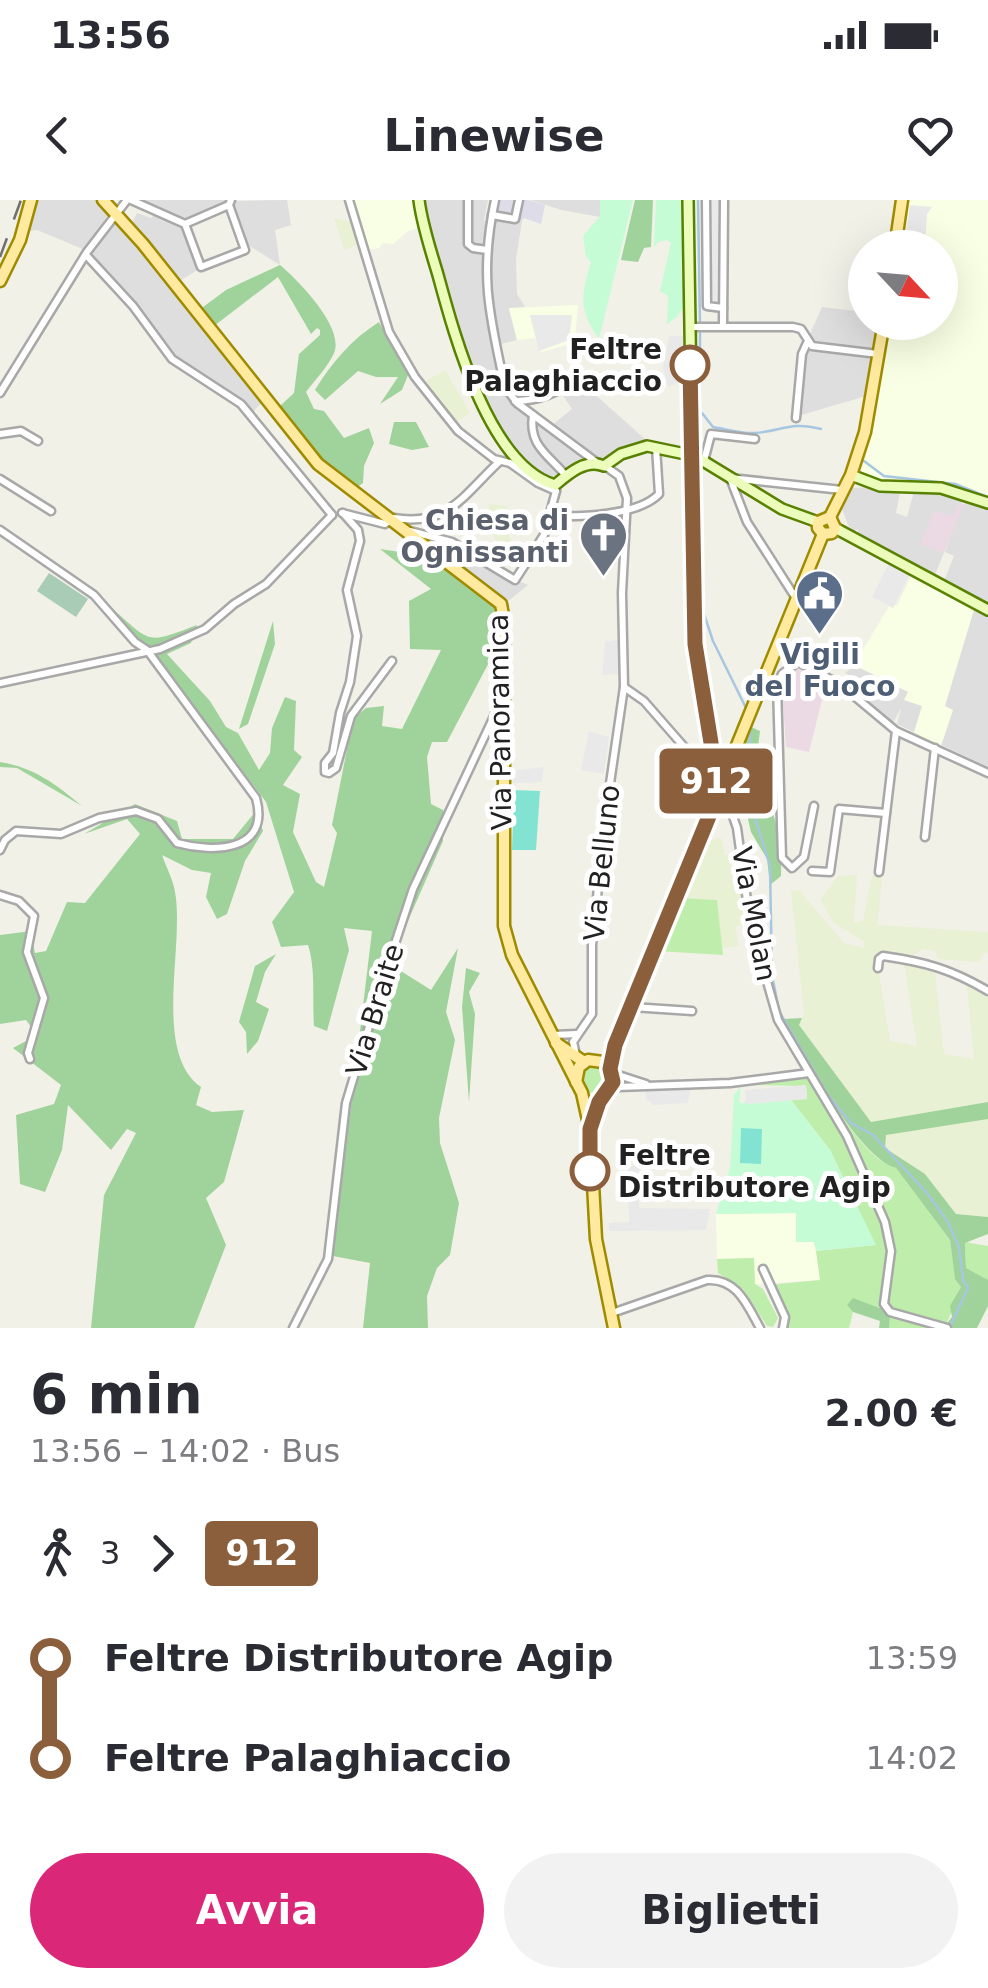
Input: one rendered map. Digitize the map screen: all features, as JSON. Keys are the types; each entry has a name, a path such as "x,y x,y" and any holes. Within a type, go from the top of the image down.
{"main road":[{"path":"0,281 20,240 30,200"},
{"name":"Via Panoramica","path":"102,200 318,464 501,604 504,926 512,955 579,1090"},
{"path":"898,230 902,200"},
{"path":"590,1129 613,1082 615,1045 798,602 823,534 818,528 828,522 851,475 868,421 881,340"},
{"name":"Via Panoramica","path":"552,1038 581,1061"},
{"path":"581,1061 598,1060 615,1045"},
{"path":"598,1060 611,1071"},
{"name":"Via Belluno","path":"579,1090 576,1073 581,1061"},
{"path":"579,1090 593,1098 606,1093"},
{"path":"579,1090 590,1129 594,1225 612,1323"}],"street":[{"path":"0,392 86,255 115,212 129,200 186,224 201,267 245,250 230,202 186,224"},
{"path":"349,200 395,346 450,423 500,462 510,462 538,483 554,487"},
{"path":"468,200 468,244 487,250"},
{"path":"495,200 487,250 486,296 503,378"},
{"path":"492,218 514,219 519,200"},
{"path":"688,200 696,327 695,644 719,792"},
{"path":"706,200 707,306 723,308"},
{"path":"723,326 724,200"},
{"path":"419,201 472,388 523,465 554,487"},
{"path":"86,255 133,306 172,360 242,404 332,515"},
{"path":"696,327 798,328 804,332 807,343 797,388 796,418"},
{"path":"807,343 879,354"},
{"path":"514,400 540,399 580,375"},
{"path":"506,388 533,415 619,476 628,508"},
{"path":"533,415 538,447 566,476"},
{"path":"0,434 20,432 38,441"},
{"path":"697,457 711,434 755,438"},
{"path":"550,516 584,517 646,504 658,494 656,448"},
{"path":"402,530 452,542 515,580 544,535 554,487 566,476 630,450 656,448 697,457 782,509 828,522 988,610"},
{"path":"0,683 160,648 205,628 266,584 332,515 344,513 385,524 394,518 435,516 451,510 500,462"},
{"path":"851,475 880,486 942,488 988,504"},
{"path":"730,478 842,490"},
{"path":"730,478 747,522 798,602"},
{"path":"0,479 51,511"},
{"name":"Via Belluno","path":"581,1061 574,1048 577,1034 592,1014 592,944 624,687 622,593 628,508"},
{"path":"344,513 358,530 360,541 348,590 357,636 350,682 325,772 336,768 351,716 392,661"},
{"path":"0,530 94,595 135,642 147,650 256,798 259,808 247,838 237,846 218,850 188,846 171,838 158,819 136,811 99,818 61,834 16,831 0,850"},
{"path":"778,651 842,684 896,731 988,773"},
{"path":"799,661 782,674 777,685 782,858 792,868 804,857 814,806"},
{"path":"624,687 644,701 693,757 711,754"},
{"name":"Via Braite","path":"293,1328 328,1259 346,1103 413,889 496,712 503,705"},
{"path":"879,872 896,731"},
{"path":"924,838 935,748"},
{"name":"Via Molan","path":"719,792 729,805 737,828 750,922 778,1020 847,1136 885,1222 891,1251 884,1304 890,1312 946,1328"},
{"path":"812,871 830,872 839,809 886,813"},
{"path":"0,895 19,902 34,916 28,952 44,998 28,1053 30,1060"},
{"path":"878,968 878,959 883,956 927,962 988,990"},
{"path":"630,1007 692,1011"},
{"path":"552,1038 577,1034"},
{"path":"611,1071 626,1080 662,1086"},
{"path":"606,1093 618,1088 730,1084 809,1073"},
{"path":"762,1269 782,1309 784,1328"},
{"path":"612,1323 717,1279 741,1295 760,1328"}],"shaded area":[{"path":"38,200 99,200 110,211 85,250 37,230 29,231"},
{"path":"135,200 228,200 181,220"},
{"path":"287,200 291,225 275,230 280,265 248,245 233,201"},
{"path":"352,200 416,200 421,227 408,231 393,244 383,243 368,250"},
{"path":"421,200 488,200 484,220 490,221 491,215 522,221 516,259 517,294 525,307 509,309 517,340 493,346 500,380 507,379 508,387 504,389 509,399 531,415 538,450 562,474 551,481 522,456 500,427 480,393 467,356 463,357"},
{"path":"491,200 528,200 545,205 541,224 524,218 521,222 485,219"},
{"path":"530,200 606,200 600,217"},
{"path":"702,200 721,200 721,301 701,301"},
{"path":"905,200 988,200 988,500 942,484 882,483 856,473 881,340 958,340 958,230 899,230"},
{"path":"910,205 932,207 927,214 926,230 906,230"},
{"path":"137,213 182,226 199,269 178,282 132,223"},
{"path":"115,217 263,401 253,412 177,358 136,304 91,256"},
{"path":"334,218 352,222 359,244 344,250"},
{"path":"578,305 575,340 570,344 541,352 535,338 517,340 509,308"},
{"path":"822,307 848,310 848,340 874,340 873,349 811,340"},
{"path":"530,315 572,315 569,340 539,351"},
{"path":"669,336 687,336 688,379 668,387 663,368"},
{"path":"810,348 871,357 866,396 798,416 806,352"},
{"path":"445,370 470,413 456,423 426,381"},
{"path":"583,384 645,439 643,446 597,460 552,425 572,409 560,391"},
{"path":"536,420 588,458 568,471 541,450 532,425"},
{"path":"901,486 896,513 907,517 915,488 958,494 963,505 968,501 988,505 988,604 944,581 954,556 945,552 950,538 934,577 848,525 841,506 848,488"},
{"path":"959,503 964,505 943,553 920,544 934,511 953,516"},
{"path":"488,504 508,506 506,527 512,544 501,550 493,535"},
{"path":"415,533 452,544 515,584 528,585 506,603 501,595"},
{"path":"889,563 910,574 893,608 872,597"},
{"path":"913,571 988,610 988,767 897,724 901,708 893,723 857,694 862,683 845,673 855,665 890,604 897,605"},
{"path":"913,571 976,603 945,706 953,710 941,746 914,732 922,706 904,700 908,692 854,665 890,604 897,605"},
{"path":"49,573 88,599 76,617 37,591"},
{"path":"622,639 622,674 602,675 605,642"},
{"path":"801,667 827,680 809,752 786,747 782,683 788,673"},
{"path":"589,731 609,737 604,774 581,770"},
{"path":"544,767 542,782 512,783 517,770"},
{"path":"514,790 540,791 536,850 512,850"},
{"path":"721,838 725,855 741,853 750,922 735,927 739,946 722,948 717,900 679,898 702,842"},
{"path":"857,875 854,922 863,921 872,875 882,876 878,925 988,932 988,953 979,962 938,959 935,951 923,949 912,956 880,953 878,968 890,1041 917,1046 903,959 934,964 944,1054 974,1059 966,978 988,991 988,1102 871,1122 799,1025 804,1014 791,891 799,890 844,943 864,948 865,942 834,923 820,900 838,876"},
{"path":"806,1085 807,1099 746,1104 745,1090"},
{"path":"691,1088 688,1103 654,1105 646,1099 645,1091"},
{"path":"988,1108 988,1217 956,1214 925,1174 885,1148 873,1135"},
{"path":"741,1128 762,1129 761,1164 740,1163"},
{"path":"639,1165 639,1208 710,1209 706,1230 609,1231 609,1223 629,1222 628,1166"},
{"path":"797,1213 814,1242 821,1280 755,1284 754,1258 717,1259 716,1214"}],"green space":[{"path":"600,200 633,200 599,339 585,310 584,293 591,262 586,257 583,236 600,216"},
{"path":"635,200 653,200 651,247 644,248 638,262 621,260"},
{"path":"656,200 683,200 686,303 667,324 668,296 660,291 671,243 658,242 654,247"},
{"path":"280,265 318,305 336,343 325,368 306,392 314,409 324,411 344,438 369,428 374,443 364,466 363,483 356,488 323,462 280,406 294,393 299,354 320,335 320,330 317,328 311,334 278,277 214,326 199,310 226,290"},
{"path":"379,322 408,375 402,390 380,404 398,377 376,377 358,371 325,400 315,390 351,344"},
{"path":"394,422 416,422 429,447 412,450 389,444"},
{"path":"380,549 433,557 497,606 495,651 447,742 432,742 427,757 431,804 443,810 443,841 400,939 393,966 431,990 458,948 446,1012 455,1040 439,1118 440,1143 459,1203 450,1255 437,1268 427,1296 428,1328 363,1328 370,1263 333,1256 372,931 344,928 349,950 327,1031 314,1026 308,945 281,947 272,922 294,892 266,802 113,609 151,637 197,625 191,643 167,654 210,701 226,727 238,733 259,770 270,753 272,728 285,697 296,701 294,750 302,757 283,785 300,794 293,832 316,882 324,887 337,833 332,825 353,719 366,708 384,706 382,726 402,729 441,650 410,649 409,601 431,589"},
{"path":"273,621 275,644 248,724 239,729"},
{"path":"751,727 760,731 758,747 766,767 760,785 771,807 779,840 781,876 770,885 767,859 751,832 744,802 731,801 723,791"},
{"path":"0,762 23,768 44,778 82,806 17,768 0,767"},
{"path":"135,804 177,821 182,839 233,839 256,811 263,831 245,861 227,914 217,919 206,897 211,873 192,870 162,855 174,887 177,914 173,997 178,1050 186,1071 201,1087 196,1105 212,1112 244,1110 224,1182 206,1198 226,1245 194,1328 91,1328 104,1195 136,1133 127,1129 111,1150 68,1105 62,1150 45,1192 20,1184 16,1115 54,1104 61,1085 13,1048 37,1035 26,1020 0,1024 0,935 31,931 35,953 46,951 67,902 85,903 140,834 127,819 84,834"},
{"path":"679,898 717,900 723,955 657,951"},
{"path":"276,954 265,972 256,1002 269,1009 258,1041 247,1054 246,1032 239,1022 255,966"},
{"path":"466,968 480,973 469,992 475,1014 469,1102 462,1007"},
{"path":"802,1018 799,1025 871,1122 988,1102 988,1119 886,1135 885,1148 925,1174 956,1214 988,1217 988,1234 965,1243 966,1268 988,1280 988,1306 977,1328 943,1328 952,1317 950,1306 961,1287 955,1279 950,1240 896,1168 865,1145 833,1103 783,1019"},
{"path":"594,1065 604,1069 608,1079 604,1089 594,1093 584,1089 580,1079 584,1069"},
{"path":"813,1070 860,1140 871,1153 896,1168 950,1240 955,1276 961,1287 943,1328 889,1328 889,1312 847,1305 853,1312 849,1328 783,1328 785,1322 768,1285 820,1280 816,1251 875,1245 830,1150 791,1100 807,1099 806,1086 746,1085"},
{"path":"741,1087 742,1104 746,1100 747,1104 791,1100 830,1150 876,1245 816,1251 814,1242 796,1242 796,1213 716,1214 730,1168 734,1094"},
{"path":"965,1242 988,1246 988,1281 966,1268"},
{"path":"754,1258 755,1284 763,1289 778,1318 773,1327 767,1326 743,1289 718,1273 717,1259"},
{"path":"853,1298 890,1312 889,1328 879,1328 880,1321 853,1312 847,1305"}],"waterway":[{"path":"698,200 700,323"},
{"path":"700,331 700,453"},
{"path":"702,413 713,427 739,432 794,426 821,429"},
{"path":"700,461 704,614 746,708"},
{"path":"864,461 884,476 955,484 988,497"},
{"path":"750,721 751,805 770,866 772,975 779,1011 827,1094 851,1123 873,1135 927,1193 948,1222 959,1247 963,1280 968,1288 950,1327"}],"railway":[{"path":"0,257 21,200"}],"bus line":[{"name":"912","path":"590,1171 590,1129 599,1102 613,1082 610,1069 615,1045 719,792 695,644 690,365"}],"place":[{"name":"Feltre Palaghiaccio","path":"690,365"},
{"name":"Chiesa di Ognissanti","path":"604,578"},
{"name":"Vigili del Fuoco","path":"820,636"},
{"name":"Feltre Distributore Agip","path":"590,1171"}]}
